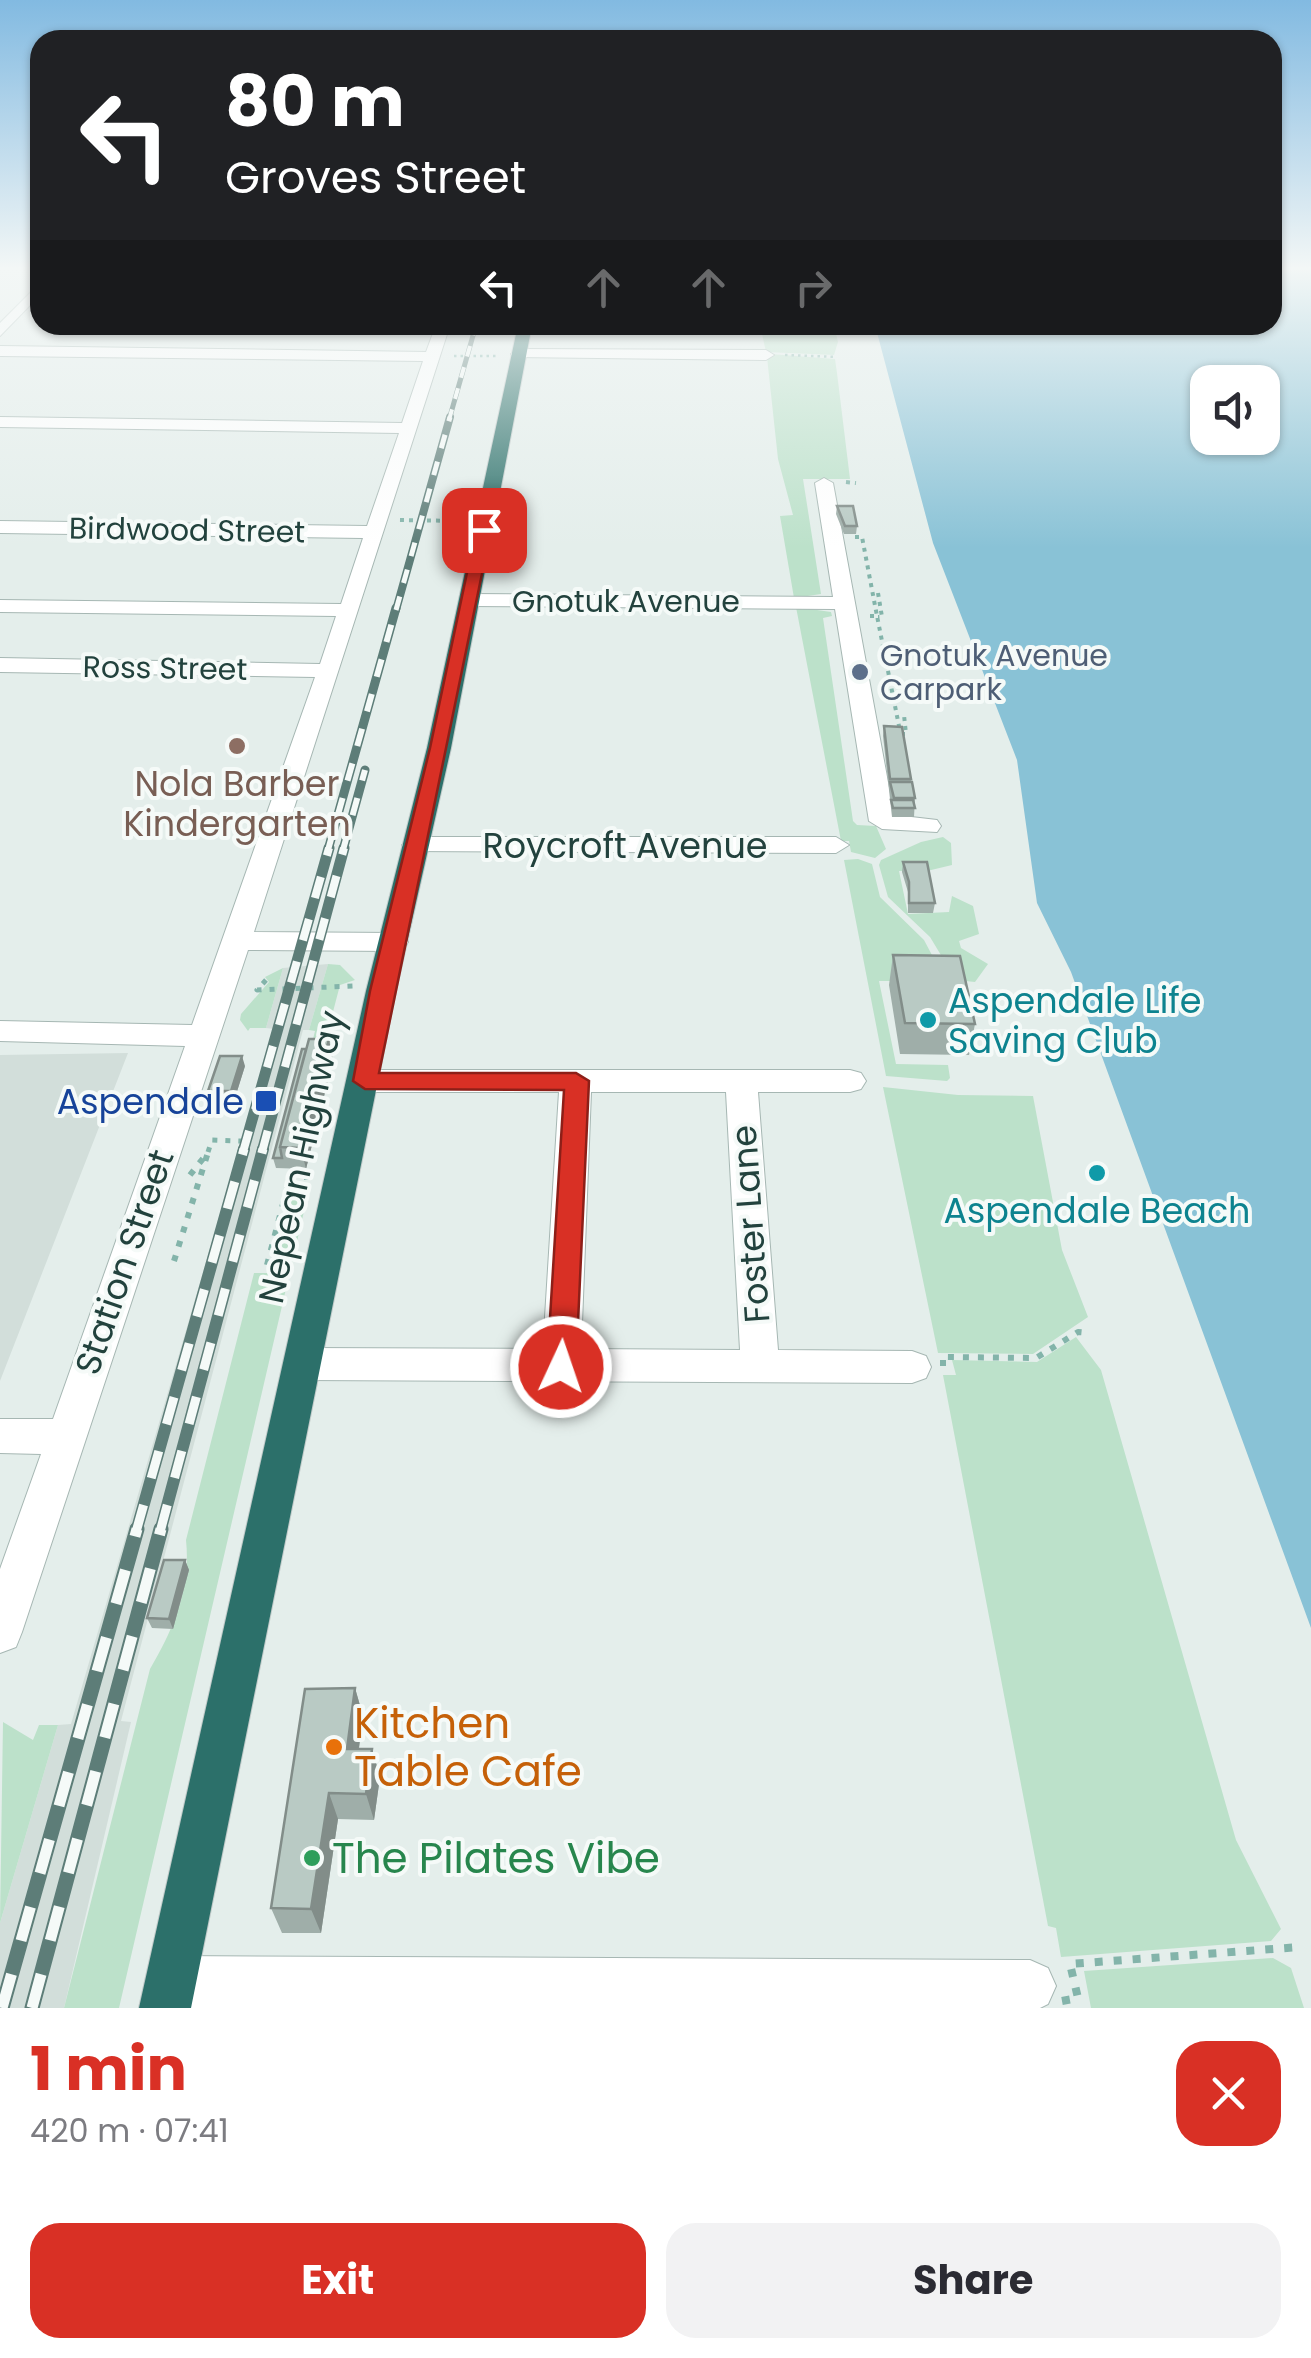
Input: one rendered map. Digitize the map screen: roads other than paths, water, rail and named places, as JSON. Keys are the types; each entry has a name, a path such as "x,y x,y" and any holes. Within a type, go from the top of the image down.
{"highway":[{"name":"Nepean Highway","path":"168,1995 518,361"}],"street":[{"name":"Station Street","path":"0,1632 201,1036 330,670 431,361"},
{"path":"632,361 701,361"},
{"path":"0,422 409,428"},
{"path":"824,483 882,821 928,826"},
{"name":"Birdwood Street","path":"0,527 377,525"},
{"name":"Gnotuk Avenue","path":"470,600 842,603"},
{"path":"0,606 349,610"},
{"path":"0,688 8,665"},
{"name":"Ross Street","path":"8,665 330,670"},
{"name":"Roycroft Avenue","path":"415,845 836,845"},
{"path":"236,941 394,942"},
{"path":"0,1031 201,1036"},
{"path":"365,1081 850,1081"},
{"path":"561,1367 576,1081"},
{"name":"Foster Lane","path":"741,1082 760,1367"},
{"path":"304,1364 924,1365"},
{"path":"0,1436 64,1438"},
{"path":"168,1995 1044,1994"}],"water":[{"path":"884,361 1311,361 1311,1628 1071,972 1037,903 1017,760 933,543"}],"railway":[{"path":"449,420 466,361"},
{"path":"396,610 450,417"},
{"path":"328,850 396,608"},
{"path":"343,850 365,770"},
{"path":"243,1152 329,848"},
{"path":"262,1152 344,848"},
{"path":"136,1532 244,1149"},
{"path":"160,1532 263,1149"},
{"path":"2,2008 137,1529"},
{"path":"32,2008 161,1529"}],"place":[{"name":"Gnotuk Avenue Carpark","path":"860,672"},
{"name":"Nola Barber Kindergarten","path":"237,746"},
{"name":"Aspendale Life Saving Club","path":"928,1020"},
{"name":"Aspendale","path":"266,1101"},
{"name":"Aspendale Beach","path":"1097,1173"},
{"name":"Kitchen Table Cafe","path":"334,1747"},
{"name":"The Pilates Vibe","path":"312,1858"}]}
